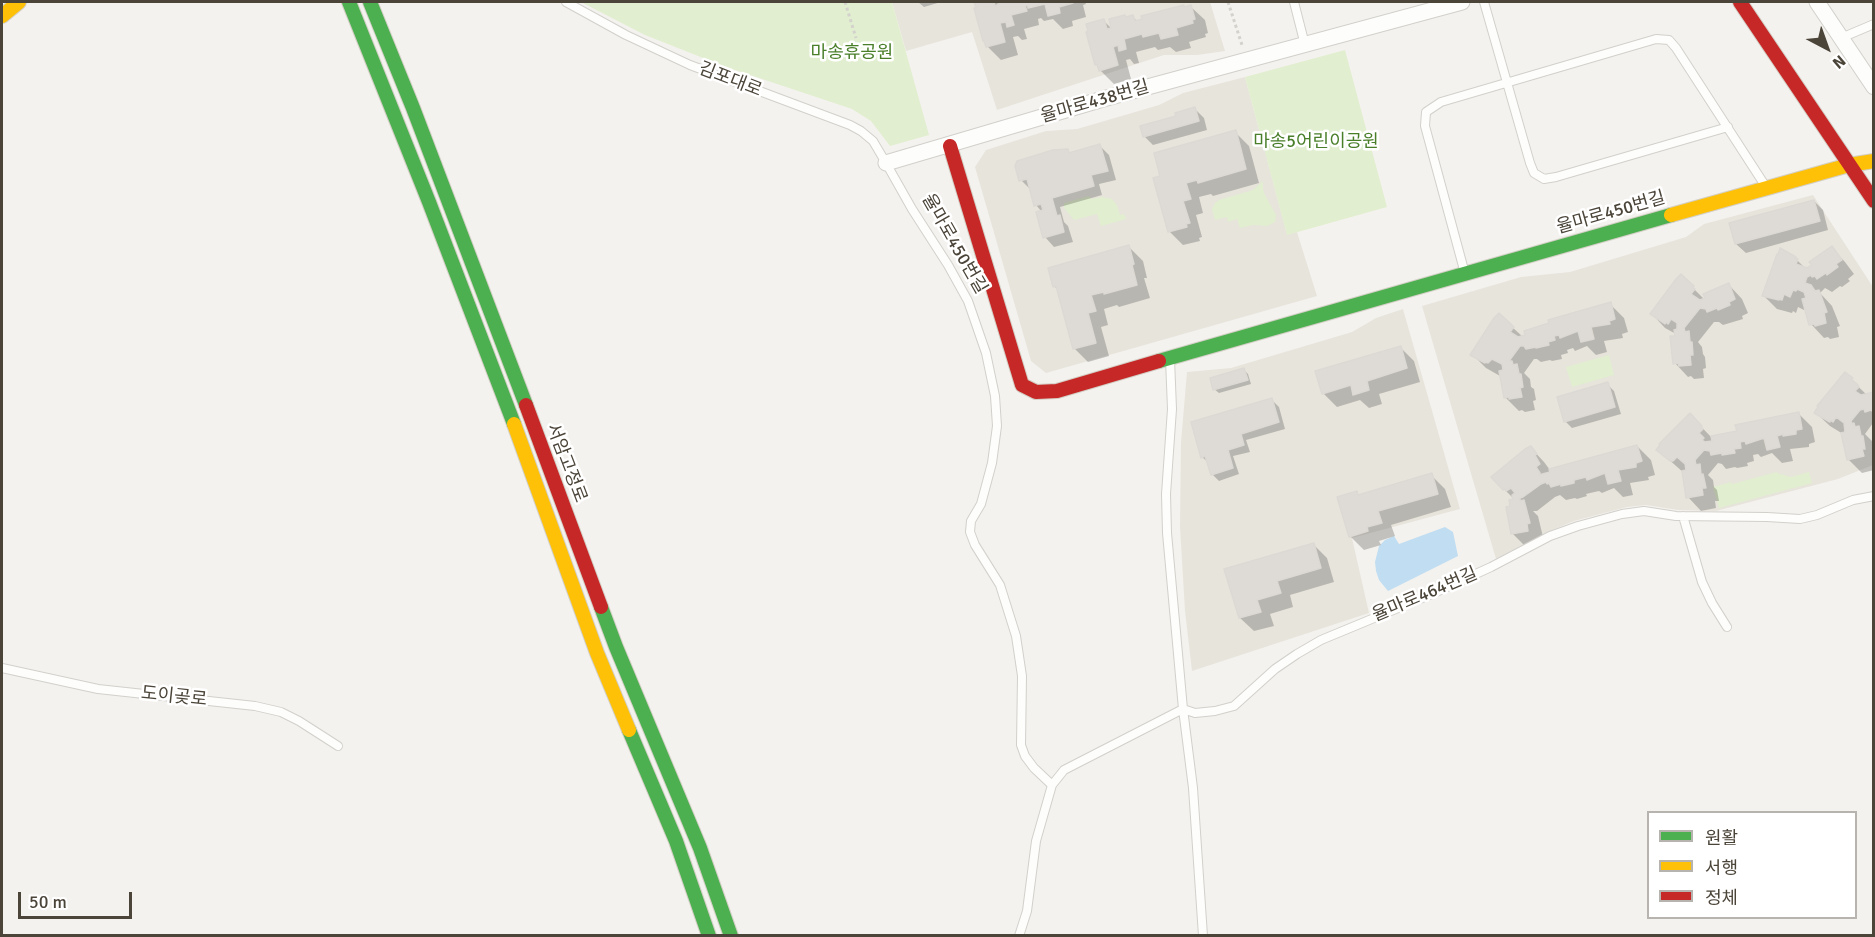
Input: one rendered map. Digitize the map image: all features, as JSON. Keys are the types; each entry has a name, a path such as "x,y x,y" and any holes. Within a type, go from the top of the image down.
{"main road":[{"path":"2,15 19,2"},
{"name":"서암고정로","path":"349,2 449,255 597,653 676,841 709,936"},
{"name":"서암고정로","path":"370,2 537,435 616,648 700,848 731,936"},
{"path":"1740,2 1874,201"},
{"name":"율마로450번길","path":"950,146 1016,369 1022,385 1036,392 1057,391 1464,273 1849,165 1874,161"}],"street":[{"name":"율마로438번길","path":"886,163 1103,99 1462,2"},
{"path":"1817,2 1874,87"}],"lane":[{"name":"김포대로","path":"566,2 626,35 680,60 732,82 850,125 873,141 886,163"},
{"path":"1294,2 1305,45"},
{"path":"1484,2 1530,163 1534,172 1544,179 1728,127"},
{"path":"1841,38 1874,24"},
{"path":"1464,273 1425,126 1426,112 1441,102 1656,39 1669,40 1676,48 1767,188"},
{"name":"율마로450번길","path":"886,163 948,265 963,292 981,334 995,396 997,426 992,463 981,504 971,521 970,532 975,545 1000,585 1016,636 1022,676 1021,746 1034,768 1052,785"},
{"path":"1170,358 1172,409 1166,494 1167,533 1183,709 1193,788 1203,936"},
{"name":"율마로464번길","path":"1183,709 1195,713 1234,706 1275,669 1321,640 1432,594 1550,536 1578,526 1622,514 1644,511 1683,516 1800,519 1817,515 1853,500 1874,496"},
{"path":"1683,516 1702,582 1727,627"},
{"name":"도이곶로","path":"2,668 98,689 255,706 281,712 338,746"},
{"path":"1019,936 1027,911 1035,863 1036,841 1052,785 1065,771 1183,709"}],"path":[{"path":"845,2 856,38"},
{"path":"1228,2 1242,45"}],"shaded area":[{"path":"892,2 1210,2 1225,51 1197,55 1164,55 997,110 972,32 906,51"},
{"path":"1245,77 1287,234 1297,232 1317,296 1046,373 1031,361 975,167 986,150 1046,131 1077,129 1159,105 1183,93"},
{"path":"1813,195 1873,287 1873,465 1838,479 1716,511 1678,510 1646,505 1627,507 1574,521 1545,533 1496,559 1422,306 1521,277 1570,272 1686,237 1704,224"},
{"path":"1403,309 1460,509 1352,538 1369,613 1192,671 1185,611 1180,527 1181,442 1187,372 1231,368 1352,332 1376,318"}],"green space":[{"name":"마송휴공원","path":"581,2 892,2 929,135 890,146 871,121 852,109 726,67 645,35"},
{"name":"마송5어린이공원","path":"1345,50 1387,207 1287,235 1245,77"},
{"path":"1263,181 1265,195 1276,215 1275,222 1267,226 1253,225 1240,228 1237,219 1228,222 1227,217 1215,220 1212,209 1215,203 1253,190"},
{"path":"1089,196 1091,199 1102,197 1112,199 1120,215 1124,214 1126,219 1101,226 1097,214 1074,220 1064,208 1064,203"},
{"path":"1609,355 1614,375 1572,387 1566,367"},
{"path":"1777,472 1791,477 1809,472 1812,483 1719,508 1713,487"}],"water":[{"path":"1445,527 1453,532 1458,556 1388,591 1379,580 1376,571 1375,562 1379,546 1394,536 1399,544"}],"building":[{"path":"974,2 994,2 995,6 999,4 998,2 1073,3 1059,7 1060,13 1048,16 1045,4 1028,8 1028,5 1025,6 1027,11 1011,15 1014,25 1007,27 1006,22 1000,23 1005,42 986,47"},
{"path":"1184,5 1184,7 1191,5 1195,19 1192,20 1193,23 1176,28 1178,35 1161,39 1159,33 1143,37 1142,34 1124,39 1126,49 1119,51 1118,45 1113,47 1118,65 1099,71 1097,64 1095,65 1086,24 1104,19 1107,29 1111,28 1109,19 1133,15 1135,21 1142,19 1141,16"},
{"path":"1195,107 1199,121 1143,137 1140,126 1176,116 1175,113"},
{"path":"1236,130 1246,169 1198,183 1197,180 1186,183 1191,199 1183,201 1190,223 1186,224 1187,227 1168,232 1153,178 1160,176 1154,153"},
{"path":"1100,144 1108,171 1091,175 1094,186 1052,198 1057,216 1060,215 1064,232 1043,238 1036,212 1043,210 1041,204 1034,206 1027,179 1019,181 1015,166 1017,161 1053,150 1068,149 1069,153"},
{"path":"1814,200 1820,221 1735,244 1729,223"},
{"path":"1129,245 1137,285 1091,295 1096,311 1088,313 1096,343 1073,349 1056,286 1053,287 1048,268"},
{"path":"1832,246 1842,260 1836,264 1838,267 1817,279 1811,275 1807,277 1805,283 1811,285 1815,291 1819,290 1827,312 1824,313 1826,323 1809,325 1802,299 1806,298 1804,292 1797,289 1793,290 1790,297 1784,294 1782,300 1762,296 1780,248 1798,259 1796,264 1807,268 1812,265 1809,262"},
{"path":"1681,274 1694,286 1695,289 1691,294 1700,300 1705,298 1703,294 1729,283 1735,299 1729,302 1730,305 1718,310 1717,308 1707,312 1706,309 1700,308 1684,328 1685,332 1689,331 1690,342 1692,342 1691,365 1679,366 1678,363 1673,364 1670,336 1675,336 1674,330 1677,329 1677,323 1671,319 1668,324 1666,322 1665,324 1650,314"},
{"path":"1611,302 1615,319 1609,321 1610,324 1591,327 1594,339 1581,342 1578,331 1560,338 1559,335 1554,336 1555,340 1548,342 1549,345 1526,349 1520,346 1509,361 1512,361 1513,365 1517,364 1519,374 1521,374 1522,397 1504,398 1499,371 1503,370 1502,364 1492,359 1485,363 1470,355 1499,313 1514,327 1510,332 1518,337 1525,335 1524,331 1549,323 1548,320"},
{"path":"1401,346 1407,368 1367,381 1369,390 1353,395 1351,385 1322,394 1315,371"},
{"path":"1244,368 1248,380 1213,390 1210,378"},
{"path":"1845,372 1859,387 1855,391 1861,395 1874,392 1874,413 1871,410 1865,412 1864,409 1860,410 1851,421 1855,427 1859,426 1861,436 1863,436 1864,456 1847,460 1841,433 1845,432 1844,423 1836,417 1833,422 1830,420 1830,422 1814,413 1817,406"},
{"path":"1608,382 1615,407 1564,422 1557,397"},
{"path":"1272,398 1279,422 1241,434 1244,445 1228,450 1233,468 1211,475 1205,456 1201,458 1191,422"},
{"path":"1799,412 1802,429 1796,430 1796,434 1777,436 1780,447 1767,450 1764,438 1746,444 1745,441 1740,442 1741,448 1734,449 1735,453 1711,455 1710,451 1704,450 1695,460 1696,465 1700,464 1701,475 1703,474 1706,488 1702,488 1703,495 1686,498 1682,471 1686,470 1685,464 1677,457 1670,461 1656,450 1659,444 1690,413 1702,426 1703,429 1699,433 1705,442 1712,441 1711,436 1737,431 1735,425"},
{"path":"1637,445 1642,461 1636,463 1636,467 1618,470 1621,481 1608,484 1605,473 1587,480 1586,477 1574,480 1574,483 1561,486 1561,484 1551,487 1546,482 1520,498 1520,501 1524,500 1530,523 1527,524 1528,531 1511,534 1506,507 1510,506 1509,500 1513,499 1512,495 1515,493 1511,488 1503,490 1491,477 1525,449 1531,446 1537,454 1535,455 1540,464 1536,467 1539,475 1550,472 1549,469"},
{"path":"1432,473 1438,494 1378,511 1382,523 1367,527 1368,531 1349,537 1337,497 1357,491 1358,495"},
{"path":"1314,543 1321,568 1277,581 1281,593 1257,600 1261,612 1239,618 1224,569"}],"traffic: fast":[{"path":"349,2 514,424"},
{"path":"370,2 413,108 526,405"},
{"path":"1159,361 1671,215"},
{"path":"601,607 700,848 731,936"},
{"path":"629,730 676,841 709,936"}],"traffic: slow":[{"path":"2,16 19,2"},
{"path":"1671,215 1849,165 1874,161"},
{"path":"514,424 597,653 629,730"}],"traffic: jam":[{"path":"1740,2 1874,201"},
{"path":"950,146 1022,385 1036,392 1057,391 1159,361"},
{"path":"526,405 601,607"}]}
